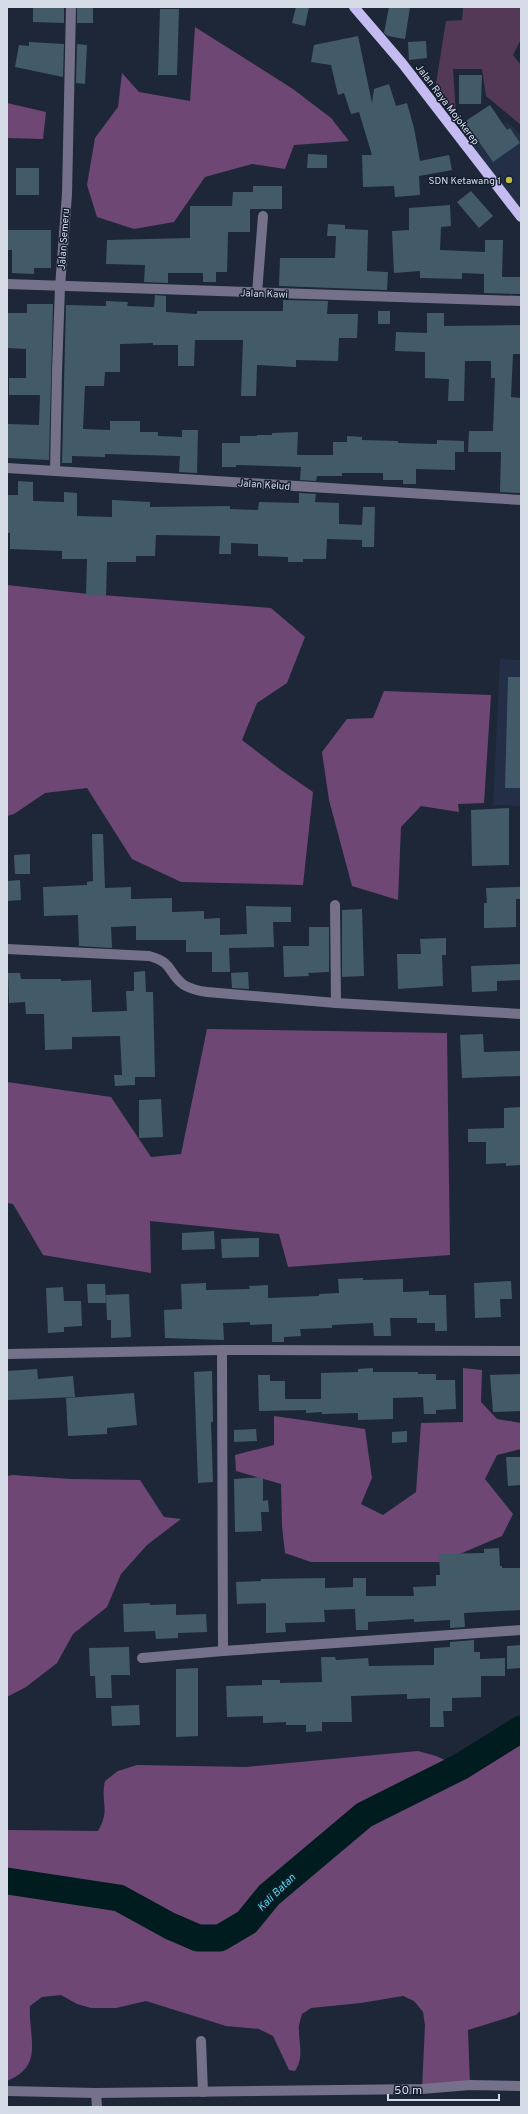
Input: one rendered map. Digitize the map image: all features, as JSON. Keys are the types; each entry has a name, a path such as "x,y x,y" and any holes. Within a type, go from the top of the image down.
{"main road":[{"name":"Jalan Raya Mojokerep","path":"354,7 402,63 521,218"}],"street":[{"name":"Jalan Semeru","path":"55,471 60,287 67,194 71,7"},
{"path":"257,293 263,216"},
{"name":"Jalan Kawi","path":"7,284 60,287 521,301"},
{"name":"Jalan Kelud","path":"7,468 521,500"},
{"path":"335,905 336,1003"},
{"path":"7,949 149,956 160,959 168,965 176,977 194,990 336,1003 521,1014"},
{"path":"222,1350 223,1652"},
{"path":"7,1354 222,1350 521,1350"},
{"path":"142,1658 521,1630"},
{"path":"201,2041 204,2092"},
{"path":"7,2090 96,2093 422,2089 470,2085 521,2086"},
{"path":"96,2093 96,2107"}],"shaded area":[{"path":"463,7 521,7 521,39 513,55 521,65 521,125 486,96 482,69 453,69 456,115 435,90 446,21 462,20"},
{"path":"195,27 293,89 331,118 349,141 294,145 285,169 252,164 205,177 174,222 134,229 97,217 87,185 95,138 118,107 122,73 139,92 190,101"},
{"path":"7,103 46,112 43,139 7,138"},
{"name":"SDN Ketawang 1","path":"507,121 521,135 521,212 471,149"},
{"path":"7,585 88,594 271,608 305,637 287,683 257,703 242,740 313,792 303,885 181,882 132,859 87,788 45,793 14,814 7,816"},
{"path":"500,659 521,660 521,806 493,805"},
{"path":"384,691 491,695 484,803 458,804 459,812 421,806 401,827 398,900 352,886 329,800 322,752 347,719 373,718"},
{"path":"207,1029 447,1033 450,1255 288,1267 279,1234 150,1221 151,1273 43,1255 13,1204 7,1203 7,1082 111,1097 151,1157 181,1154"},
{"path":"463,1368 482,1370 481,1402 497,1419 521,1423 521,1449 497,1455 485,1479 513,1514 502,1536 441,1562 311,1562 285,1553 282,1526 281,1484 236,1471 235,1455 274,1445 274,1416 365,1429 372,1478 361,1504 383,1515 416,1492 421,1423 463,1422"},
{"path":"12,1475 71,1479 140,1480 164,1517 181,1519 147,1545 121,1574 107,1607 73,1634 57,1663 26,1687 7,1697 7,1476"},
{"path":"521,1729 521,2010 516,2015 468,2030 470,2085 422,2089 425,2025 423,2012 414,2001 403,1996 361,2003 311,2008 302,2014 299,2024 300,2056 298,2066 295,2071 289,2070 273,2036 259,2029 226,2026 146,2001 116,2008 91,2008 77,2004 61,1995 42,1997 30,2006 32,2050 30,2059 26,2067 19,2075 7,2081 7,1830 98,1831 105,1811 105,1781 118,1771 137,1765 246,1767 418,1751 436,1756 460,1767"}],"building":[{"path":"33,7 64,7 64,23 33,22"},
{"path":"77,7 93,7 93,23 77,23"},
{"path":"296,7 309,7 305,26 292,23"},
{"path":"389,7 410,7 405,39 388,36 384,33"},
{"path":"160,9 179,9 177,75 158,75"},
{"path":"358,36 372,103 374,89 389,84 396,106 407,103 414,128 420,161 449,155 452,170 419,176 420,195 395,197 394,186 363,187 362,155 372,155 359,112 351,114 344,93 338,95 331,65 311,62 314,45"},
{"path":"426,41 427,58 409,60 408,42"},
{"path":"29,42 64,44 63,77 15,67 19,45 29,46"},
{"path":"77,44 87,45 85,84 76,83"},
{"path":"459,75 482,75 481,104 459,104"},
{"path":"490,105 507,130 510,128 520,143 493,162 475,136 470,139 461,124"},
{"path":"308,154 327,155 327,168 307,168"},
{"path":"16,168 39,168 39,195 16,195"},
{"path":"253,186 282,186 282,209 250,209 250,232 228,232 227,272 216,272 216,282 203,282 203,273 168,273 168,283 144,282 145,265 106,264 107,240 190,238 190,206 232,206 233,192 253,192"},
{"path":"471,191 493,216 479,228 457,202"},
{"path":"450,205 451,226 441,227 440,250 485,252 485,240 503,240 502,277 521,277 521,294 484,293 484,274 462,273 462,279 420,278 420,271 394,273 392,231 409,230 409,208"},
{"path":"328,224 345,225 345,229 368,230 367,271 388,272 387,290 279,286 280,258 335,258 336,236 327,236"},
{"path":"7,230 51,230 51,268 34,268 34,274 12,273 12,250 7,250"},
{"path":"155,295 166,296 166,312 197,314 197,311 283,311 283,300 328,301 327,314 358,314 357,338 339,338 338,361 296,360 296,367 257,365 256,396 241,396 243,340 195,340 194,366 178,366 178,345 153,345 153,343 120,344 120,372 105,372 104,386 85,386 83,429 110,430 110,421 140,421 140,432 158,432 158,436 182,437 182,430 198,430 197,473 179,472 180,456 105,454 105,457 72,456 72,463 62,463 66,305 106,306 106,301 128,302 127,306 154,307"},
{"path":"27,304 53,304 49,460 7,458 7,424 39,425 40,395 9,395 9,378 26,378 26,349 7,348 7,313 27,313"},
{"path":"378,311 390,311 390,324 378,324"},
{"path":"427,313 444,313 444,326 521,325 521,354 513,354 511,397 521,398 521,493 500,492 501,452 468,452 469,431 493,431 495,378 491,378 491,361 465,361 464,401 448,401 449,379 425,378 425,352 395,351 396,332 427,333"},
{"path":"298,432 297,455 333,455 333,442 347,442 347,436 362,437 362,440 398,441 398,443 437,444 437,440 464,441 464,452 455,452 455,470 416,469 416,484 403,484 403,480 383,480 383,473 342,473 342,476 317,476 316,481 300,480 301,467 236,465 236,467 222,467 222,443 240,443 240,436 272,435 272,433"},
{"path":"18,481 33,482 33,501 64,502 64,492 77,493 77,516 112,517 112,500 150,502 150,507 230,506 230,509 258,510 259,502 299,503 299,493 316,494 315,502 339,503 339,524 362,525 363,507 375,507 374,547 362,547 362,540 327,539 326,559 303,559 303,562 288,562 288,557 258,556 258,544 231,543 231,554 219,554 220,536 156,535 155,556 136,556 136,562 107,562 106,596 86,595 87,559 62,559 62,551 10,549 10,533 7,533 7,495 18,495"},
{"path":"508,677 521,677 521,788 505,788"},
{"path":"509,808 509,865 472,866 471,810"},
{"path":"92,834 103,834 105,888 131,887 131,899 172,898 172,912 204,911 204,919 220,918 220,935 247,934 246,906 291,907 291,922 273,922 274,947 229,948 230,972 212,972 212,952 186,952 186,940 136,940 136,926 111,927 112,948 79,946 78,915 44,916 43,887 87,885 87,882 93,881"},
{"path":"30,854 30,874 15,874 14,855"},
{"path":"20,880 21,900 7,901 7,881"},
{"path":"521,887 521,899 516,899 516,927 484,928 484,903 487,903 486,888"},
{"path":"362,909 364,976 342,977 342,910"},
{"path":"309,927 329,927 329,972 308,973 309,976 284,977 283,946 309,946"},
{"path":"446,938 446,955 442,955 443,986 398,989 397,954 421,954 420,939"},
{"path":"521,964 521,980 497,981 497,991 472,992 471,966"},
{"path":"145,971 146,992 153,992 155,1077 135,1077 135,1085 115,1086 114,1075 122,1075 120,1036 72,1037 72,1049 45,1050 44,1014 26,1014 25,1002 9,1003 8,973 20,973 21,979 61,979 61,981 91,980 92,1012 127,1011 126,991 134,991 134,972"},
{"path":"248,972 249,989 232,988 231,973"},
{"path":"483,1034 484,1052 521,1051 521,1076 462,1078 460,1035"},
{"path":"161,1099 163,1137 139,1138 139,1100"},
{"path":"521,1107 521,1165 506,1166 506,1163 486,1164 486,1142 468,1142 468,1129 504,1128 504,1108"},
{"path":"214,1231 215,1249 182,1250 182,1233"},
{"path":"259,1238 259,1257 222,1258 221,1239"},
{"path":"363,1278 363,1280 403,1279 403,1292 429,1291 429,1295 446,1295 447,1331 435,1331 435,1323 417,1323 417,1318 390,1318 391,1336 374,1336 373,1323 332,1325 332,1328 300,1329 301,1336 284,1337 284,1342 272,1342 272,1324 250,1325 250,1322 223,1323 224,1340 165,1338 164,1310 182,1309 181,1284 206,1283 206,1290 250,1289 249,1286 268,1285 268,1298 319,1296 319,1294 339,1293 338,1279"},
{"path":"511,1281 512,1299 500,1299 501,1317 475,1318 474,1283"},
{"path":"87,1284 105,1284 106,1303 88,1303"},
{"path":"63,1287 64,1301 81,1301 82,1326 64,1327 64,1332 48,1333 46,1288"},
{"path":"129,1294 131,1337 111,1338 111,1320 107,1320 106,1295"},
{"path":"373,1368 373,1372 418,1372 418,1374 436,1374 436,1380 455,1380 456,1409 436,1410 436,1414 424,1414 423,1397 393,1398 393,1419 358,1420 358,1413 322,1414 322,1412 306,1413 306,1410 259,1411 258,1375 270,1375 270,1381 285,1381 285,1399 321,1399 321,1373 358,1372 358,1369"},
{"path":"37,1369 38,1379 73,1376 75,1397 7,1400 7,1371"},
{"path":"212,1371 213,1422 211,1422 213,1482 198,1483 194,1372"},
{"path":"521,1374 521,1411 493,1412 490,1375"},
{"path":"134,1393 137,1425 107,1428 107,1434 68,1436 66,1398"},
{"path":"256,1429 257,1441 234,1442 234,1430"},
{"path":"407,1431 407,1442 392,1443 392,1432"},
{"path":"506,1457 521,1457 521,1485 508,1486"},
{"path":"263,1477 263,1501 268,1500 269,1512 261,1512 262,1531 235,1532 234,1479"},
{"path":"499,1548 500,1566 502,1566 502,1568 521,1568 521,1610 464,1613 465,1627 450,1628 450,1620 414,1622 414,1619 368,1622 368,1630 356,1630 355,1609 324,1610 325,1622 285,1623 286,1632 266,1633 266,1603 237,1604 236,1582 261,1581 261,1579 325,1578 325,1588 353,1587 353,1578 366,1578 366,1596 414,1596 413,1587 436,1586 436,1575 440,1575 439,1554 484,1553 484,1549"},
{"path":"150,1603 150,1605 176,1604 176,1615 206,1614 207,1632 178,1633 178,1638 156,1639 155,1631 124,1632 123,1604"},
{"path":"474,1640 474,1652 480,1652 480,1659 505,1658 505,1676 481,1676 481,1697 452,1698 452,1711 443,1711 444,1727 430,1727 430,1698 407,1699 407,1694 351,1696 352,1722 322,1722 322,1731 306,1732 306,1725 286,1725 286,1722 263,1723 263,1716 227,1717 226,1686 262,1685 262,1680 280,1680 280,1683 322,1682 321,1657 335,1657 336,1660 368,1658 369,1666 434,1665 434,1648 450,1647 450,1642"},
{"path":"521,1645 521,1668 507,1669 507,1646"},
{"path":"129,1647 130,1675 111,1675 112,1698 96,1698 95,1676 90,1676 89,1648"},
{"path":"198,1668 198,1736 176,1737 176,1669"},
{"path":"139,1705 140,1725 112,1726 111,1706"}],"waterway":[{"name":"Kali Batan","path":"7,1881 119,1898 170,1926 198,1938 220,1938 247,1922 269,1895 364,1815 460,1767 521,1729"}],"place":[{"name":"SDN Ketawang 1","path":"509,180"}]}
